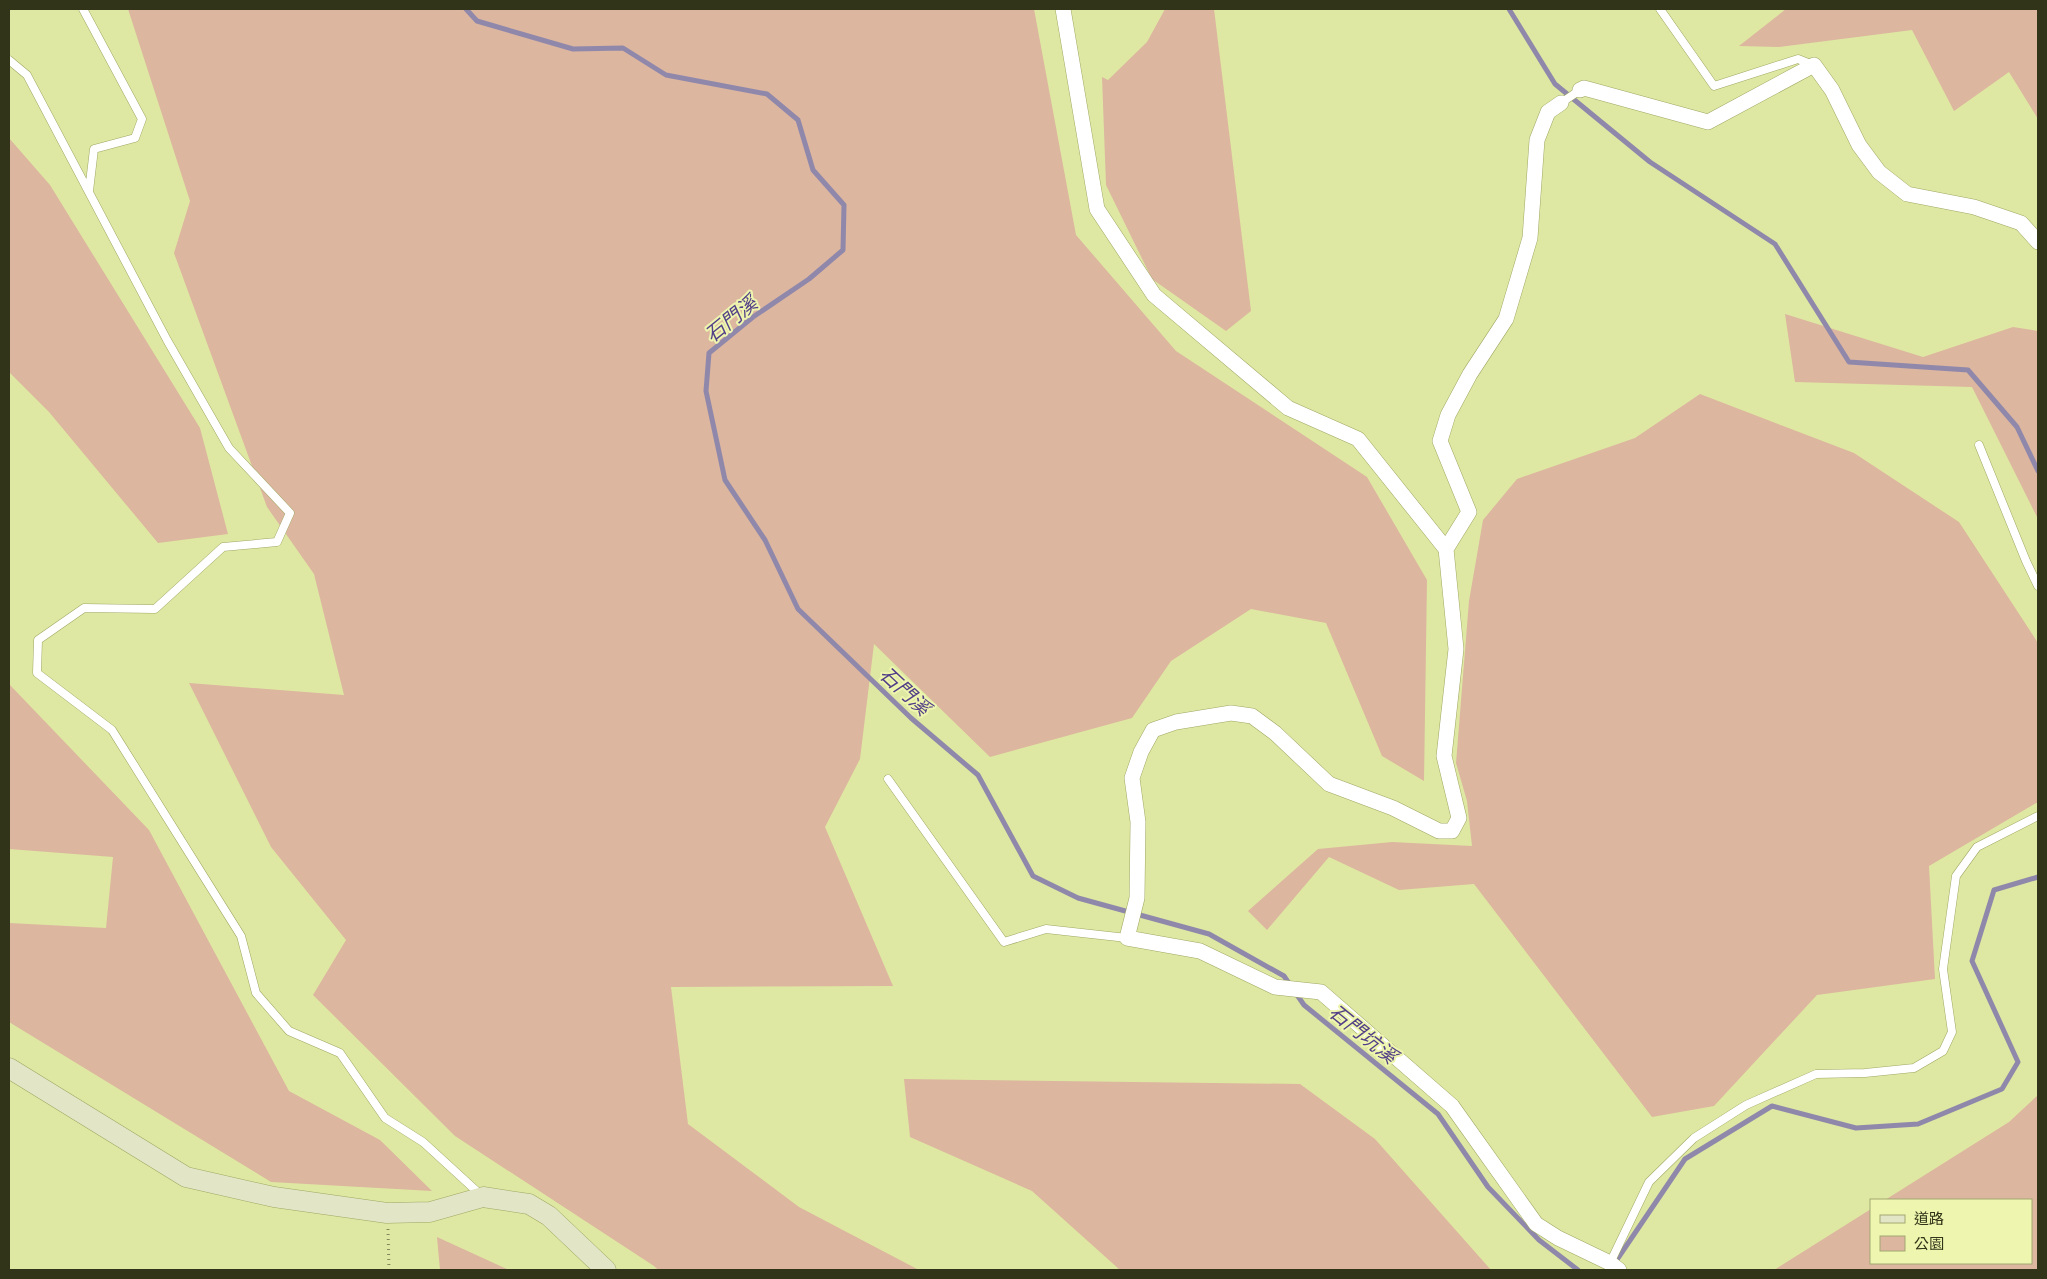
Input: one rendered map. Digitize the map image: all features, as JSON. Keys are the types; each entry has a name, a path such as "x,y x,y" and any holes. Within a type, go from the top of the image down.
{"street":[{"path":"1063,9 1096,209 1154,295 1288,408 1358,440 1446,549 1456,649 1444,756 1460,818 1452,831 1439,831 1393,808 1329,784 1276,734 1252,716 1231,713 1176,722 1153,730 1141,752 1132,778 1138,822 1136,902 1128,931 1200,951 1275,987 1321,992 1452,1106 1536,1224 1558,1238 1613,1266"},
{"path":"1580,90 1584,88 1708,122 1814,65 1832,90 1859,145 1879,172 1907,194 1974,207 2020,223 2038,242"},
{"path":"1446,549 1469,512 1440,441 1448,414 1470,374 1506,319 1530,238 1537,140 1548,112 1561,103"},
{"path":"9,1068 186,1177 274,1197 387,1213 430,1212 483,1197 529,1204 549,1216 606,1270"}],"lane":[{"path":"83,9 142,119 135,138 94,149 89,190"},
{"path":"1660,9 1714,86 1798,59 1814,65"},
{"path":"9,60 27,75 167,340 229,448 290,513 277,542 223,547 155,609 84,608 38,640 36,673 112,730 241,936 256,993 289,1030 340,1053 385,1118 423,1142 483,1197"},
{"path":"1561,103 1580,90"},
{"path":"1979,445 2038,586"},
{"path":"888,779 1004,942 1046,929 1128,931"},
{"path":"1613,1266 1648,1182 1694,1138 1746,1105 1816,1074 1865,1073 1914,1068 1943,1051 1952,1032 1943,970 1956,876 1978,847 2038,816"}],"path":[{"path":"387,1213 389,1270"}],"green space":[{"path":"128,9 1034,9 1076,235 1176,351 1367,477 1427,580 1424,781 1382,756 1326,623 1251,609 1171,661 1132,718 990,757 874,644 860,759 825,827 893,986 671,987 688,1124 799,1207 919,1270 658,1270 455,1136 313,995 346,940 271,847 189,683 344,695 314,574 267,507 174,253 190,201"},
{"path":"1165,9 1214,9 1251,311 1226,331 1152,279 1106,185 1102,77 1108,80 1147,42"},
{"path":"1786,9 2038,9 2038,119 2009,72 1954,111 1912,30 1779,47 1739,46"},
{"path":"9,138 50,185 200,428 228,534 158,543 49,412 9,372"},
{"path":"1785,314 1923,357 2013,327 2038,331 2038,519 1972,387 1795,382"},
{"path":"1700,394 1854,453 1959,522 2038,643 2038,802 1929,866 1935,979 1817,995 1714,1106 1652,1117 1474,884 1399,890 1329,857 1267,930 1248,911 1318,849 1392,842 1472,846 1467,801 1456,763 1469,601 1483,520 1517,479 1635,438"},
{"path":"9,684 149,830 289,1091 380,1140 432,1191 271,1182 9,1022 9,923 106,928 113,857 9,849"},
{"path":"904,1079 1300,1084 1375,1139 1491,1270 1120,1270 1032,1191 910,1137"},
{"path":"2038,1095 2038,1270 1774,1270 1870,1210 1870,1264 2032,1264 2032,1199 1887,1199 2009,1122"},
{"path":"437,1237 509,1270 440,1270"}],"waterway":[{"name":"石門溪","path":"466,9 477,21 573,49 623,48 666,75 767,94 798,120 813,170 844,205 843,250 809,279 753,317 709,353 706,391 725,480 765,540 798,609 911,718 978,775 1033,876 1078,898 1209,934 1284,976 1290,985"},
{"path":"1509,9 1555,84 1650,162 1775,244 1849,362 1968,370 2017,427 2038,471"},
{"path":"1614,1264 1685,1159 1772,1106 1856,1128 1918,1124 2002,1089 2018,1062 1972,961 1994,890 2038,877"},
{"name":"石門坑溪","path":"1295,992 1304,1005 1438,1114 1488,1187 1539,1240 1578,1270"}]}
